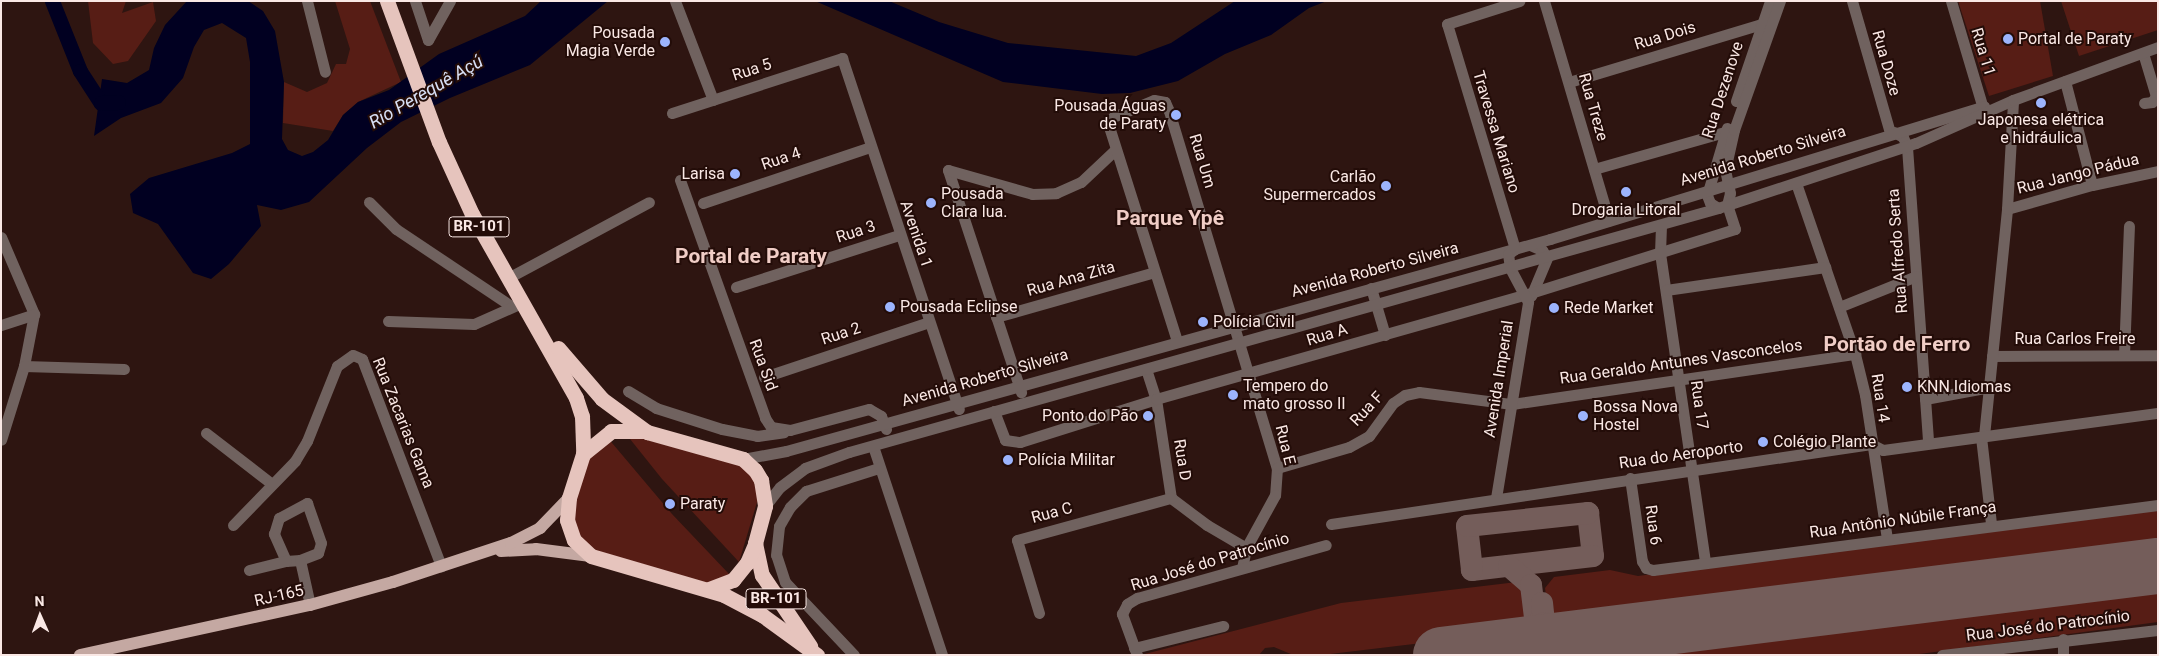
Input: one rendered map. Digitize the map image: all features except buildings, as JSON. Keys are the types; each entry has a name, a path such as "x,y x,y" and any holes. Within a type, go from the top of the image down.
{"highway":[{"name":"BR-101","path":"387,1 403,50 439,142 472,214 508,278 520,306 576,398 582,416 583,454 569,498 569,531 591,556 709,589 762,615 814,652"},
{"name":"BR-101","path":"520,306 602,399 647,432 743,458"},
{"path":"583,454 611,432 647,432"},
{"path":"709,589 733,580 747,563 755,543 765,506 760,480 743,458"},
{"name":"BR-101","path":"755,543 767,586 814,652"}],"main road":[{"name":"RJ-165","path":"80,655 310,606 441,566 511,543 540,528 569,498"},
{"name":"RJ-165","path":"481,553 536,549 591,556"}],"street":[{"path":"415,1 428,40 450,1"},
{"path":"675,1 713,100"},
{"name":"Travessa Mariano","path":"1514,249 1446,24 1519,1"},
{"name":"Rua Treze","path":"1544,1 1609,222"},
{"name":"Rua Dezenove","path":"1708,190 1766,26 1770,1"},
{"name":"Rua Dezenove","path":"1766,26 1780,1"},
{"name":"Rua Doze","path":"1852,1 1892,133"},
{"name":"Rua 11","path":"1951,1 1983,109"},
{"path":"306,2 325,72"},
{"name":"Rua Dois","path":"1569,82 1766,26"},
{"name":"Avenida Roberto Silveira","path":"743,458 786,451 1177,341 1530,245 1911,127 2013,100 2158,47"},
{"path":"2143,53 2156,96 2152,102 2144,103"},
{"name":"Rua 5","path":"672,113 842,58"},
{"name":"Avenida 1","path":"842,58 962,420"},
{"path":"2065,81 2092,184"},
{"name":"Rua Um","path":"1115,150 1109,126 1113,117 1154,100 1164,102 1169,111 1236,326 1235,335 1239,344"},
{"path":"1991,524 1982,436 1990,387 2007,209 2013,100"},
{"name":"Avenida Roberto Silveira","path":"765,506 780,487 805,468 1024,402 1261,338 1661,225 1920,142 1983,109"},
{"path":"1911,127 1912,138 1920,142"},
{"path":"1594,169 1730,130"},
{"name":"Rua Dezenove","path":"1723,206 1730,197 1725,170 1730,130"},
{"path":"1892,133 1903,137 1906,147"},
{"name":"Rua 4","path":"703,203 870,147"},
{"name":"Rua Alfredo Serta","path":"1906,147 1928,443"},
{"path":"1024,402 948,170 1032,194 1056,193 1081,182 1115,150 1177,341"},
{"name":"Rua Jango Pádua","path":"2007,209 2092,184 2158,171"},
{"name":"Rua Sid","path":"680,180 765,418 771,427 790,430"},
{"name":"Rua 14","path":"1796,182 1856,354 1865,395 1871,444 1887,538"},
{"path":"1708,190 1710,203 1723,206"},
{"path":"368,202 411,240 520,306"},
{"path":"508,278 649,202"},
{"name":"Rua A","path":"994,411 1005,440 1012,443 1156,399 1248,376 1385,335 1528,297 1735,229 1723,206"},
{"path":"1660,253 1661,225"},
{"path":"2124,355 2129,226"},
{"name":"Rua 3","path":"736,287 900,236"},
{"path":"1,237 34,314 24,366 1,440"},
{"path":"1530,245 1542,250 1547,258"},
{"path":"1514,249 1508,254 1510,268 1528,297"},
{"name":"Rua 17","path":"1660,253 1705,563"},
{"name":"Avenida Imperial","path":"1496,498 1528,297 1547,258"},
{"path":"1666,290 1826,267"},
{"name":"Rua Ana Zita","path":"996,317 1155,272"},
{"path":"1839,307 1916,276"},
{"path":"1371,288 1385,335"},
{"path":"388,321 474,324 520,306"},
{"path":"1,325 34,314"},
{"path":"1254,321 1262,324 1261,338"},
{"name":"Rua 2","path":"764,377 929,322"},
{"name":"Rua E","path":"1239,344 1278,468 1274,495 1246,548 1242,568"},
{"name":"Rua Geraldo Antunes Vasconcelos","path":"1512,404 1679,378 1856,354"},
{"name":"Rua Zacarias Gama","path":"233,525 295,461 307,441 337,366 353,355 362,359 441,566"},
{"name":"Rua Carlos Freire","path":"1992,356 2158,355"},
{"path":"24,366 124,369"},
{"name":"Rua D","path":"1146,368 1156,399 1171,498 1207,525 1246,548"},
{"path":"1925,399 1990,387"},
{"path":"628,391 656,408 722,429 757,436 790,430 869,409 878,413 890,441"},
{"name":"Rua F","path":"1278,468 1348,446 1369,436 1393,403 1405,395 1437,392 1512,404"},
{"name":"Rua do Aeroporto","path":"1331,524 1630,478 1871,444 1883,450 2158,414"},
{"path":"206,433 272,484"},
{"path":"873,446 942,655"},
{"path":"854,655 785,582 776,555 779,526 790,507 806,491 879,468"},
{"name":"Rua 6","path":"1630,478 1642,561 1646,568 1652,570"},
{"name":"Rua C","path":"1039,613 1016,540 1171,498"},
{"path":"249,570 286,561 300,560 318,553 321,543 307,503 279,518 274,534 286,561"},
{"name":"Rua Antônio Núbile França","path":"1652,570 1991,524 2158,505"},
{"name":"Rua José do Patrocínio","path":"1136,652 1122,614 1127,604 1137,598 1326,545"},
{"path":"300,560 310,606"},
{"path":"1136,652 1223,626"},
{"name":"Rua José do Patrocínio","path":"1942,655 2063,639 2158,630"},
{"path":"2063,639 2063,655"}],"shaded area":[{"path":"88,1 126,1 122,13 153,2 156,21 128,61 113,64 93,43"},
{"path":"335,1 370,1 401,82 358,102 343,115 333,131 283,123 284,82 307,92 327,83 336,64 346,64 350,49"},
{"name":"Portal de Paraty","path":"1958,1 2040,1 2053,76 1989,96"},
{"path":"2061,1 2158,1 2158,30 2079,56"},
{"path":"626,434 742,466 753,475 758,499 739,562 662,479"},
{"path":"607,437 672,514 730,575 707,583 590,549 579,541 572,520 574,507 587,461"},
{"path":"2158,508 2158,552 1558,627 1549,618 1545,588 1554,577 1610,570 1638,576"},
{"path":"2158,581 2158,622 1912,655 1558,655"},
{"path":"1517,582 1527,589 1530,622 1522,631 1322,655 1293,655 1274,647 1265,648 1259,655 1141,655 1341,603"}],"water":[{"path":"187,1 248,1 263,11 275,31 284,82 282,139 288,150 302,156 313,152 328,140 343,115 358,102 389,90 439,54 525,16 541,1 608,1 530,65 450,98 401,122 367,148 309,202 281,210 257,205 261,226 229,264 211,279 193,273 158,224 133,213 130,194 149,178 232,153 250,144 250,62 246,38 222,23 204,30 194,47 183,78 161,103 121,118 94,136 102,79 127,83 149,70 154,48 165,25"},
{"path":"815,1 889,1 939,22 1008,43 1136,56 1171,43 1235,1 1327,1 1309,8 1271,35 1225,54 1178,81 1130,93 1102,94 1003,82"}],"waterway":[{"name":"Rio Perequê Açú","path":"52,1 80,71 101,103 118,102"}],"taxiway":[{"path":"1588,513 1593,556 1472,570 1467,526 1588,513"},
{"path":"1509,566 1531,585 1536,624 1520,645"},
{"path":"1542,603 1544,623 1558,640"}],"runway":[{"path":"1441,655 2158,566"}],"place":[{"name":"Portal de Paraty","path":"2008,39"},
{"name":"Pousada Magia Verde","path":"665,42"},
{"name":"Japonesa elétrica e hidráulica","path":"2041,103"},
{"name":"Pousada Águas de Paraty","path":"1176,115"},
{"name":"Larisa","path":"735,174"},
{"name":"Carlão Supermercados","path":"1386,186"},
{"name":"Drogaria Litoral","path":"1626,192"},
{"name":"Pousada Clara lua.","path":"931,203"},
{"name":"Pousada Eclipse","path":"890,307"},
{"name":"Rede Market","path":"1554,308"},
{"name":"Polícia Civil","path":"1203,322"},
{"name":"KNN Idiomas","path":"1907,387"},
{"name":"Tempero do mato grosso II","path":"1233,395"},
{"name":"Ponto do Pão","path":"1148,416"},
{"name":"Bossa Nova Hostel","path":"1583,416"},
{"name":"Colégio Plante","path":"1763,442"},
{"name":"Polícia Militar","path":"1008,460"},
{"name":"Paraty","path":"670,504"}],"district":[{"name":"Parque Ypê","path":"1170,218"},
{"name":"Portal de Paraty","path":"751,256"},
{"name":"Portão de Ferro","path":"1897,344"}]}
